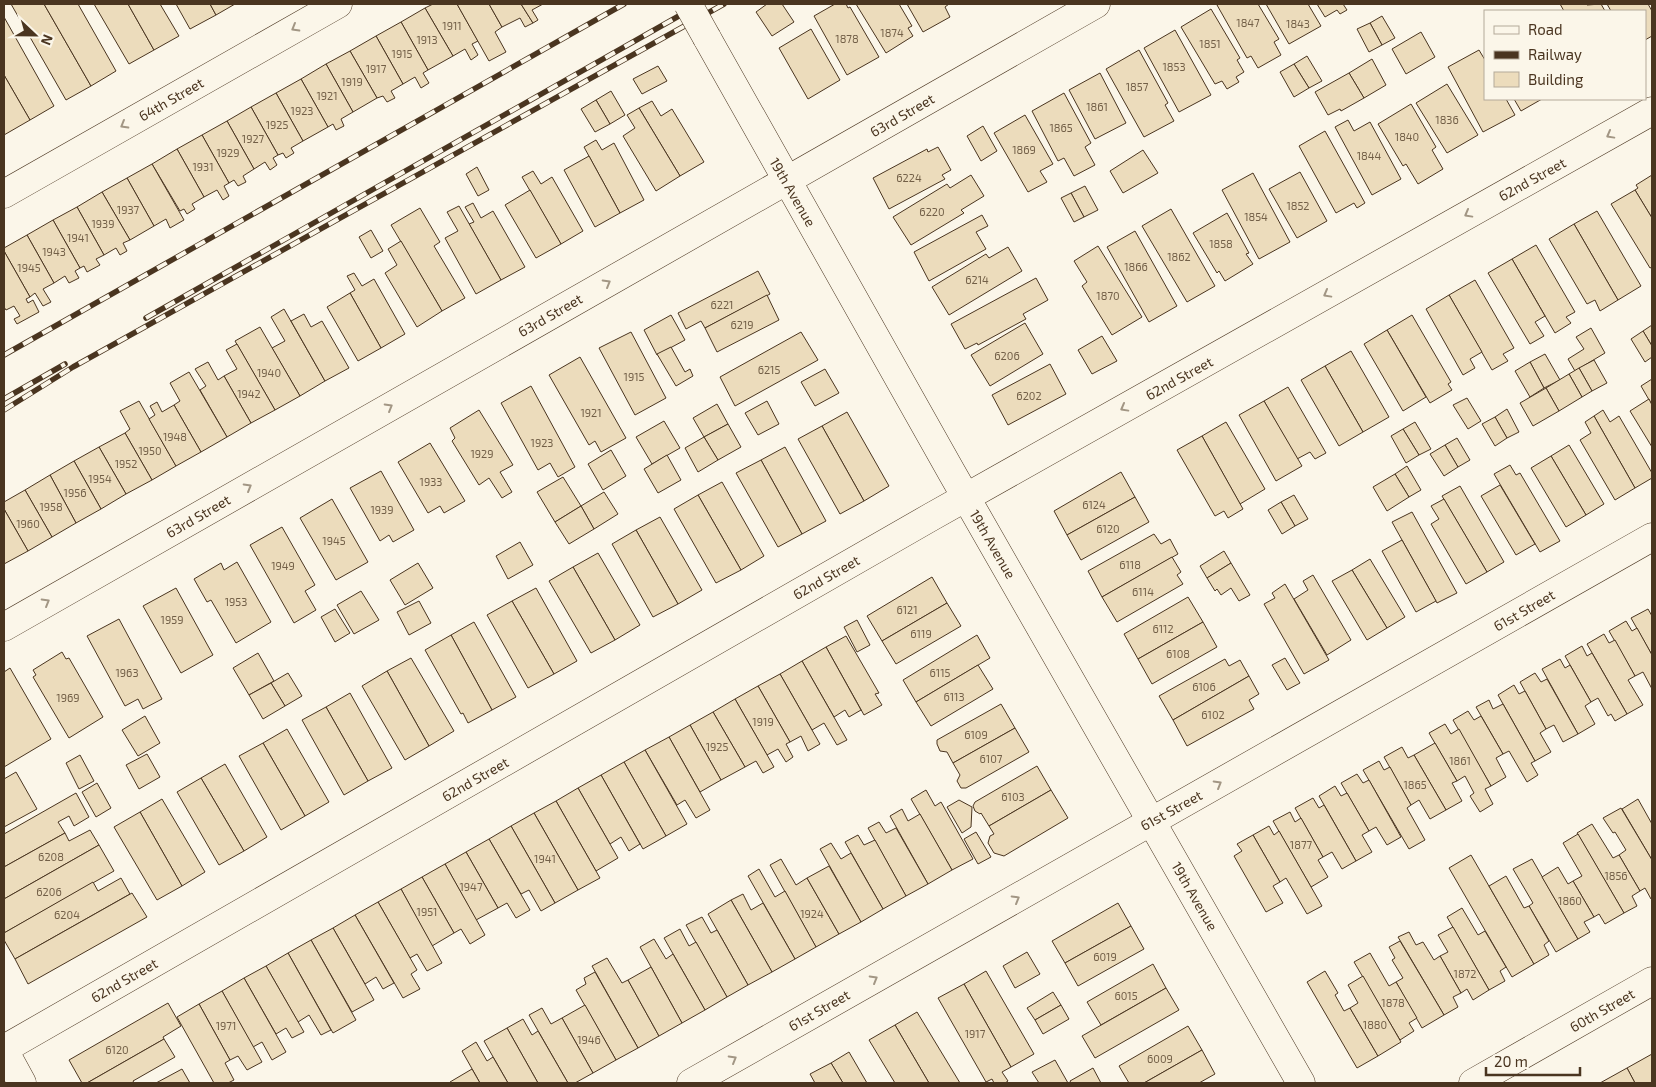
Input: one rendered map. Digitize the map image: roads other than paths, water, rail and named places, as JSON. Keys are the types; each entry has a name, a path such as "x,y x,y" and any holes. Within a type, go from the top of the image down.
{"street":[{"name":"64th Street","path":"4,194 338,4"},
{"name":"19th Avenue","path":"688,4 966,497 1301,1083"},
{"name":"63rd Street","path":"4,627 1096,4"},
{"name":"62nd Street","path":"4,1049 966,497 1652,111"},
{"name":"61st Street","path":"691,1083 1652,537"},
{"name":"60th Street","path":"1473,1083 1652,981"},
{"path":"4,1049 22,1083"}],"railway":[{"path":"4,355 624,4"},
{"path":"146,318 700,4"},
{"path":"4,410 73,367 724,4"},
{"path":"4,399 65,364"}]}
